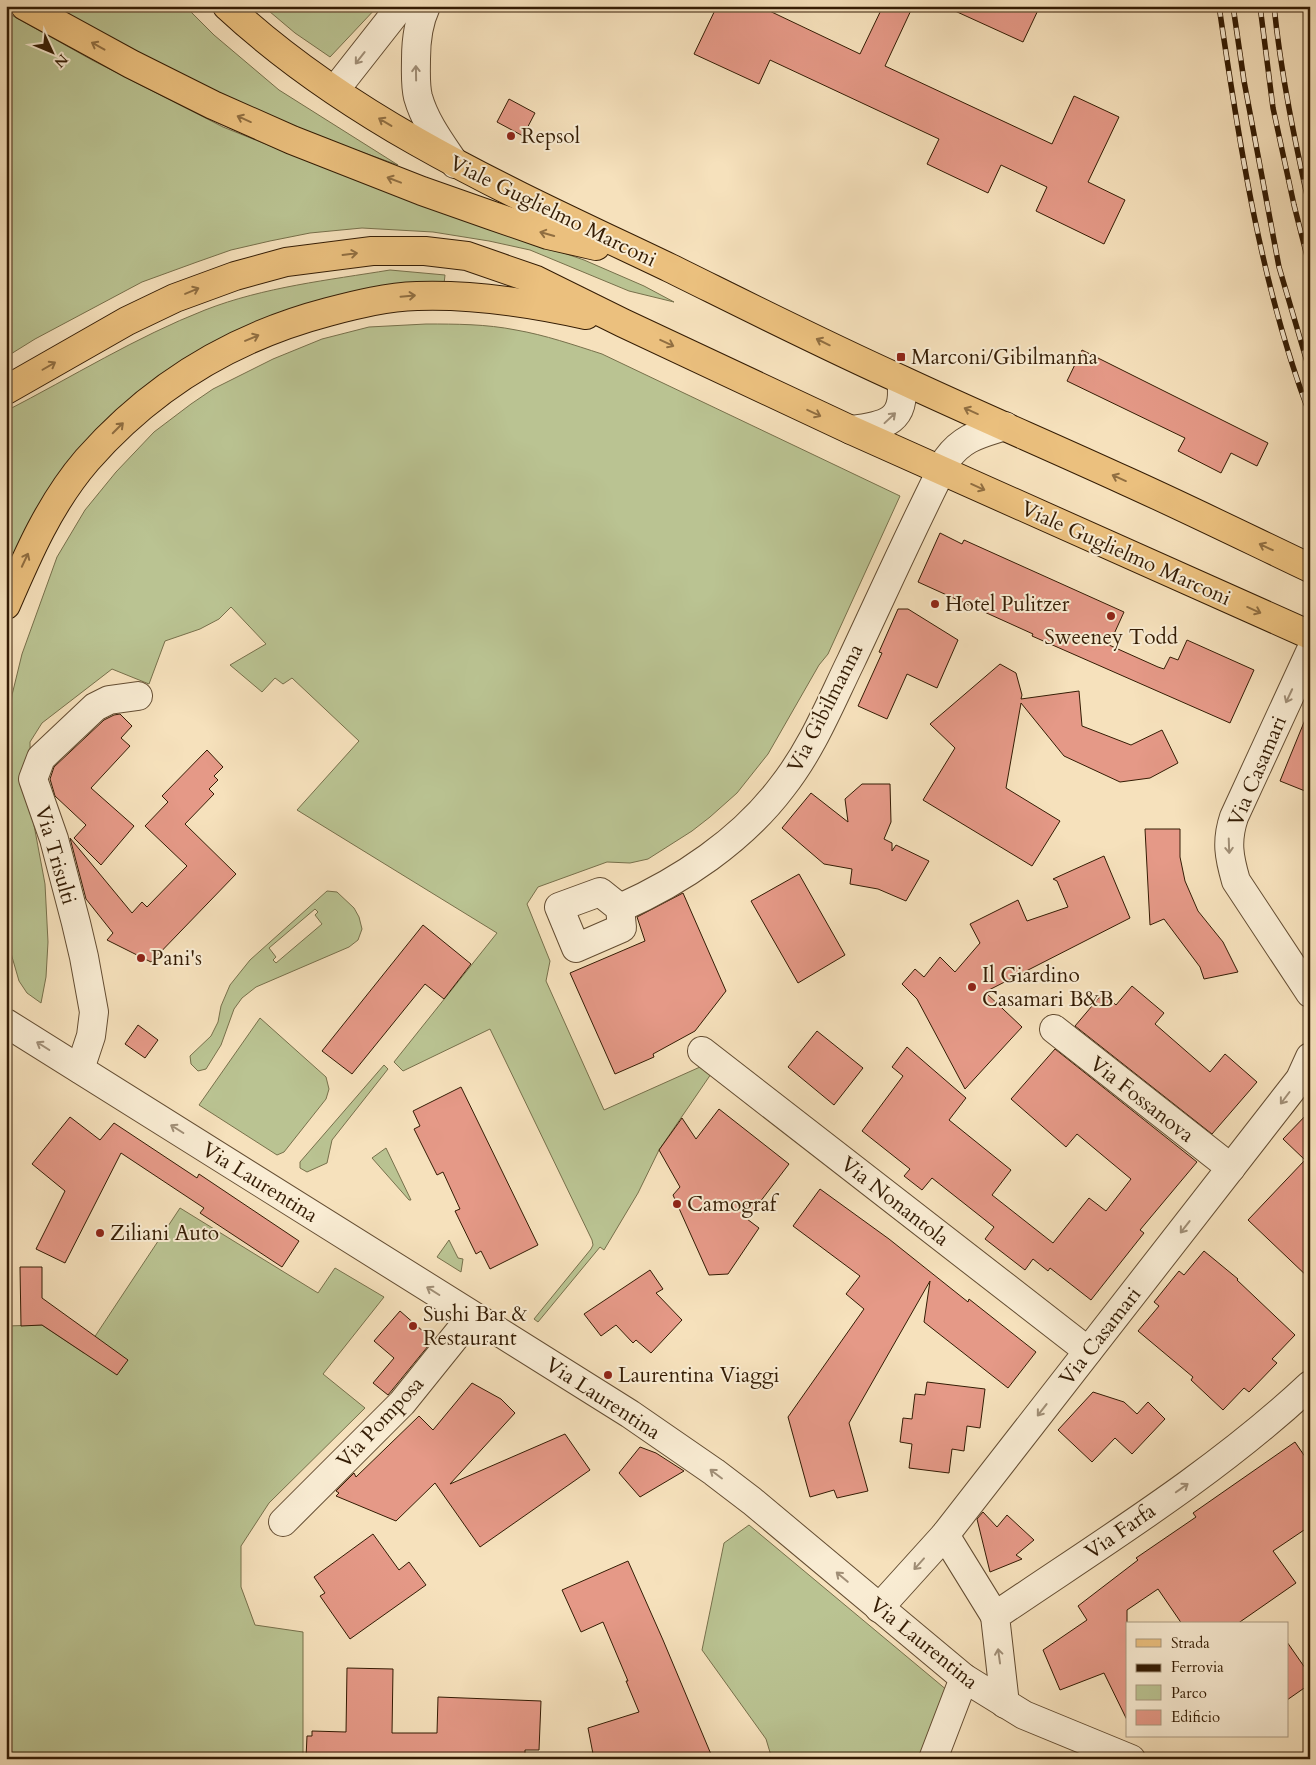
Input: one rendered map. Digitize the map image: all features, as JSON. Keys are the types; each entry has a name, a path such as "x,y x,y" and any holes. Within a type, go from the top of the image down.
{"main road":[{"path":"25,6 140,69 213,105 292,140 422,191 548,235 646,257"},
{"name":"Viale Guglielmo Marconi","path":"227,6 285,56 335,90 456,164 506,190 901,380 1130,482 1310,568"},
{"path":"6,390 128,321 202,287 286,262 372,251 425,251 467,256 529,277 623,323"},
{"path":"6,605 21,568 40,530 86,461 122,424 150,400 193,369 226,349 308,317 370,301 417,296 473,298 521,303 623,323"},
{"name":"Viale Guglielmo Marconi","path":"623,323 851,430 1310,635"}],"street":[{"path":"335,90 401,6"},
{"path":"426,6 417,34 416,80 418,96 433,131 456,164"},
{"path":"851,430 875,427 890,420 902,403 903,391 901,380"},
{"path":"942,470 953,450 966,440 974,435 1005,426"},
{"name":"Via Gibilmanna","path":"620,908 650,895 686,874 748,824 782,788 818,730 942,470"},
{"name":"Via Casamari","path":"1310,652 1234,816 1229,841 1231,863 1236,881 1310,993"},
{"name":"Via Trisulti","path":"80,1069 91,1036 94,1012 84,957 54,839 33,779 41,758 95,707 109,700 138,696"},
{"name":"Via Laurentina","path":"6,1023 621,1408 714,1472 964,1678 1005,1704 1048,1726 1131,1759"},
{"name":"Via Fossanova","path":"1054,1029 1231,1168"},
{"name":"Via Nonantola","path":"702,1051 1088,1351"},
{"name":"Via Casamari","path":"879,1608 945,1535 1300,1078 1310,1056"},
{"name":"Via Pomposa","path":"282,1522 402,1403 472,1316"},
{"name":"Via Farfa","path":"995,1616 1210,1468 1267,1425 1310,1385"},
{"path":"945,1535 995,1616 1005,1704"},
{"path":"933,1759 964,1678"}],"green space":[{"path":"50,6 185,6 214,35 279,90 398,165 314,135 201,87"},
{"path":"263,6 378,6 330,57 295,33"},
{"path":"6,12 92,60 223,127 405,198 584,260 644,286 674,302 629,291 530,250 433,232 362,228 310,233 270,241 231,250 197,262 142,282 35,339 6,357"},
{"path":"390,270 445,275 444,284 201,352 19,543 6,569 6,411 154,332 205,310 250,295 273,290"},
{"path":"426,324 505,328 549,337 602,354 900,496 828,654 819,665 768,754 737,793 692,831 648,859 630,863 607,862 538,887 527,904 550,961 546,981 604,1110 700,1067 711,1074 659,1150 638,1193 604,1250 600,1247 538,1322 534,1319 593,1245 490,1029 403,1071 394,1062 497,933 297,810 359,741 292,678 283,684 275,678 262,692 230,665 266,644 231,607 219,619 200,629 165,641 149,684 112,669 42,723 30,742 31,809 45,884 48,942 46,977 41,1003 27,993 19,981 6,936 7,743 12,695 22,654 57,557 85,510 116,472 154,432 213,389 273,359 322,339 369,327"},
{"path":"327,891 337,892 354,908 359,917 362,929 358,940 349,947 256,987 242,998 234,1009 221,1045 206,1069 198,1071 191,1064 190,1056 211,1036 218,1022 221,1006 230,985 250,960","holes":["315,909 318,912 315,915 322,924 276,963 273,960 276,957 269,948"]},
{"path":"260,1018 326,1077 329,1089 326,1099 284,1152 277,1155 199,1105"},
{"path":"384,1065 388,1069 332,1140 327,1163 307,1172 300,1168 300,1162"},
{"path":"386,1148 411,1200 372,1158"},
{"path":"180,1208 318,1293 335,1268 384,1297 323,1374 365,1408 269,1503 241,1546 241,1587 255,1625 303,1632 303,1759 6,1759 6,1326 42,1325 84,1353"},
{"path":"449,1240 458,1258 463,1259 461,1272 437,1257"},
{"path":"749,1525 948,1691 923,1759 772,1759 766,1739 702,1650 724,1543"}],"building":[{"path":"717,6 759,6 860,54 883,6 913,6 885,66 1052,144 1074,96 1119,117 1088,182 1125,200 1104,244 1036,211 1047,187 1001,165 988,193 927,164 939,139 770,60 759,84 694,54"},
{"path":"944,6 1040,6 1023,42"},
{"path":"509,99 535,113 523,136 497,122"},
{"path":"1082,350 1268,443 1257,466 1231,453 1221,473 1178,451 1185,438 1067,381"},
{"path":"940,533 962,544 964,540 1124,612 1109,645 1158,667 1164,669 1170,657 1178,660 1187,640 1254,670 1230,723 1032,636 1033,634 918,582"},
{"path":"898,609 908,609 958,640 937,688 907,674 887,719 858,706 882,653 879,652"},
{"path":"1000,664 1016,673 1022,695 1021,699 1079,691 1082,726 1131,745 1162,730 1178,763 1150,778 1120,782 1064,756 1021,703 1006,788 1060,821 1032,866 923,800 955,748 930,724"},
{"path":"1310,710 1310,793 1280,781"},
{"path":"120,714 132,726 121,738 130,746 91,788 134,826 101,865 74,838 86,825 55,796 50,779 54,767 104,720"},
{"path":"207,750 223,767 214,776 218,780 209,789 214,794 185,824 236,874 151,962 107,940 113,933 86,899 70,838 132,913 142,902 147,907 187,866 145,826 168,802 162,796"},
{"path":"862,784 890,784 891,822 884,839 892,843 892,851 896,845 929,861 906,901 878,889 850,884 852,869 824,864 782,828 811,793 848,822 845,799"},
{"path":"1145,829 1180,829 1180,857 1185,881 1198,911 1223,942 1238,972 1204,979 1200,967 1164,919 1150,925"},
{"path":"1104,856 1130,918 985,992 1022,1027 965,1089 917,999 902,984 915,969 924,977 940,957 955,972 980,943 970,924 1018,900 1027,921 1068,907 1057,881 1053,879"},
{"path":"799,874 845,955 798,983 751,901"},
{"path":"683,893 726,991 695,1031 653,1054 654,1057 615,1074 570,973 645,941 637,917"},
{"path":"423,925 471,964 444,999 425,984 352,1074 322,1051"},
{"path":"1132,986 1164,1013 1155,1024 1210,1072 1225,1054 1257,1082 1212,1134 1075,1026 1103,993 1116,1005"},
{"path":"138,1025 158,1040 145,1058 125,1044"},
{"path":"817,1031 863,1068 834,1105 788,1067"},
{"path":"907,1047 966,1098 949,1120 1011,1170 992,1195 1053,1243 1089,1198 1106,1211 1131,1179 1077,1134 1066,1147 1011,1099 1055,1049 1197,1162 1140,1230 1144,1233 1091,1300 1050,1268 1048,1271 1033,1259 1025,1270 985,1239 994,1227 932,1178 922,1190 904,1176 910,1169 862,1131 903,1076 892,1067"},
{"path":"461,1087 538,1245 490,1269 481,1251 476,1254 455,1211 460,1209 443,1172 437,1175 414,1129 420,1126 413,1111"},
{"path":"719,1109 789,1164 747,1219 759,1228 728,1274 709,1275 673,1195 680,1187 659,1150 682,1118 696,1139"},
{"path":"1310,1111 1310,1279 1248,1220 1305,1160 1283,1139"},
{"path":"70,1117 100,1140 114,1123 197,1178 199,1174 299,1241 282,1267 200,1213 204,1208 121,1153 65,1263 36,1249 65,1191 32,1164"},
{"path":"820,1189 889,1239 968,1302 969,1299 1036,1352 1008,1388 924,1322 930,1281 849,1423 868,1491 837,1498 834,1490 810,1497 788,1417 864,1309 846,1294 860,1276 793,1226"},
{"path":"1204,1251 1238,1279 1295,1335 1272,1359 1277,1363 1249,1392 1244,1388 1223,1410 1191,1380 1193,1377 1138,1331 1159,1306 1154,1302 1179,1271 1184,1275"},
{"path":"20,1267 42,1267 42,1298 128,1360 117,1375 42,1325 21,1326"},
{"path":"650,1270 663,1289 656,1293 682,1320 651,1353 636,1340 633,1343 616,1325 601,1336 584,1314"},
{"path":"400,1311 433,1340 388,1395 373,1383 394,1358 374,1341"},
{"path":"927,1382 985,1389 980,1428 967,1426 964,1451 952,1449 949,1473 909,1468 912,1444 900,1442 903,1418 912,1419 915,1394 925,1395"},
{"path":"472,1383 501,1399 515,1413 450,1484 565,1434 590,1470 480,1547 435,1483 396,1521 336,1496 339,1493 336,1491 354,1473 356,1477 419,1416 433,1430"},
{"path":"1093,1392 1124,1402 1137,1414 1148,1402 1165,1419 1132,1454 1115,1438 1092,1462 1058,1430"},
{"path":"1295,1442 1310,1464 1310,1526 1273,1551 1296,1583 1240,1622 1181,1622 1158,1589 1127,1610 1126,1718 1104,1673 1060,1690 1043,1650 1087,1620 1078,1606 1138,1560 1136,1558 1196,1517 1193,1513"},
{"path":"640,1447 656,1453 684,1471 640,1497 619,1473"},
{"path":"983,1512 997,1527 1007,1515 1034,1540 1016,1555 1022,1559 990,1572 977,1519"},
{"path":"373,1534 399,1570 409,1562 426,1585 350,1639 320,1596 325,1593 314,1577"},
{"path":"628,1561 713,1759 594,1759 588,1728 639,1712 603,1622 581,1632 562,1590"},
{"path":"1288,1643 1310,1675 1310,1684 1288,1699"},
{"path":"347,1668 393,1669 392,1733 437,1733 438,1697 541,1701 539,1750 525,1750 525,1759 456,1759 456,1756 411,1757 411,1759 306,1758 307,1736 312,1736 312,1731 346,1732"}],"railway":[{"path":"1219,6 1244,161 1265,265 1278,316 1310,415"},
{"path":"1233,6 1244,81 1279,267 1310,372"},
{"path":"1260,6 1273,108 1310,268"},
{"path":"1274,6 1289,108 1310,209"}],"place":[{"name":"Repsol","path":"511,136"},
{"name":"Marconi/Gibilmanna","path":"901,357"},
{"name":"Hotel Pulitzer","path":"935,604"},
{"name":"Sweeney Todd","path":"1111,616"},
{"name":"Pani's","path":"141,958"},
{"name":"Il Giardino Casamari B&B","path":"972,987"},
{"name":"Camograf","path":"677,1204"},
{"name":"Ziliani Auto","path":"100,1233"},
{"name":"Sushi Bar & Restaurant","path":"413,1326"},
{"name":"Laurentina Viaggi","path":"608,1375"}]}
